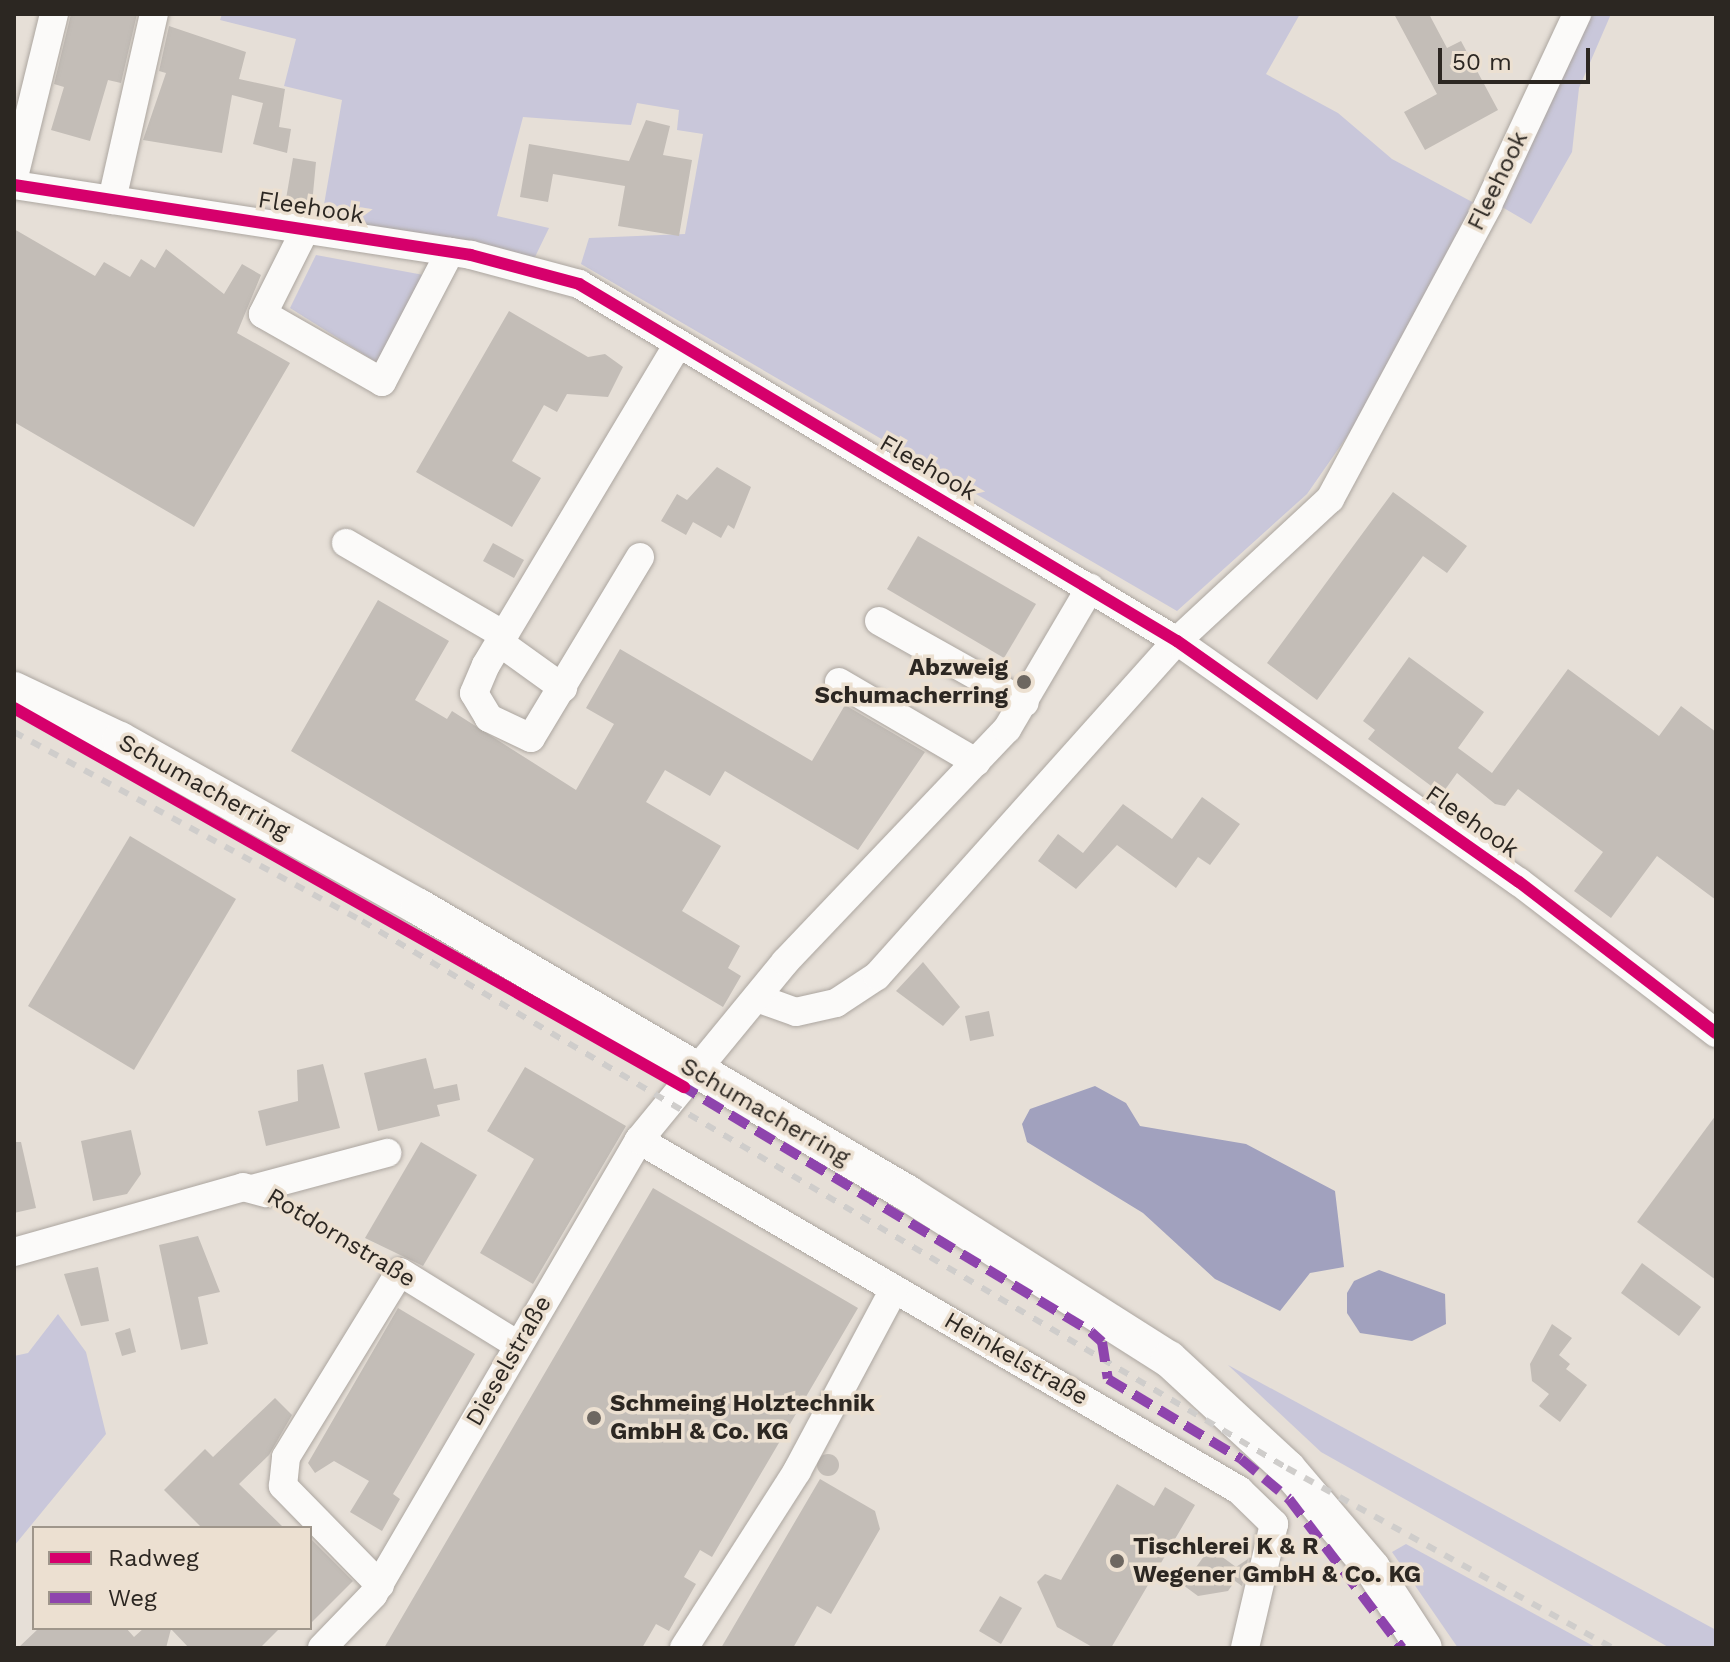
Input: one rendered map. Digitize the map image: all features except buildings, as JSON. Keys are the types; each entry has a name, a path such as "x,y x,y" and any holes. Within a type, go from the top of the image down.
{"main road":[{"name":"Schumacherring","path":"14,690 120,740 419,907 698,1074 920,1201 1169,1359 1287,1468 1372,1568 1424,1648"}],"street":[{"path":"14,177 54,14"},
{"path":"112,200 154,14"},
{"name":"Fleehook","path":"1177,641 1330,499 1488,205 1577,14"},
{"name":"Fleehook","path":"14,185 541,268 1177,641 1519,882 1716,1033"},
{"path":"305,230 263,314 382,382 450,252"},
{"path":"640,557 531,738 518,738 478,703 496,647 676,347"},
{"path":"346,543 496,647 563,688"},
{"name":"Dieselstraße","path":"322,1648 380,1585 639,1140 698,1074 757,998 976,762 1025,703 1090,588"},
{"path":"879,621 1025,703"},
{"path":"757,998 796,1012 836,1003 877,976 1177,641"},
{"path":"839,682 976,762"},
{"name":"Heinkelstraße","path":"639,1140 894,1289 940,1327 1239,1490 1274,1524 1245,1648"},
{"path":"261,1191 387,1153"},
{"name":"Rotdornstraße","path":"14,1252 261,1191"},
{"path":"380,1585 280,1478 400,1272"},
{"name":"Rotdornstraße","path":"400,1272 518,1345"},
{"path":"684,1648 797,1471 894,1289"}],"shaded area":[{"path":"222,14 1300,14 1266,74 1338,113 1392,159 1476,204 1355,425 1307,494 1177,611 581,264 589,238 685,234 703,134 677,130 679,110 637,103 631,125 523,117 497,216 549,228 534,259 320,228 342,100 284,86 296,39 220,20"},
{"path":"1592,14 1611,14 1579,88 1572,152 1531,224 1502,207"},
{"path":"316,255 429,276 379,364 290,308"},
{"path":"58,1314 86,1352 106,1434 14,1546 14,1356 28,1353"},
{"path":"1228,1365 1716,1630 1716,1648 1670,1648 1321,1452"},
{"path":"1406,1544 1597,1648 1458,1648 1392,1552"}],"water":[{"path":"1095,1086 1126,1103 1140,1126 1246,1144 1335,1191 1344,1267 1310,1273 1280,1311 1215,1279 1143,1213 1027,1142 1022,1124 1030,1109"},
{"path":"1379,1270 1445,1294 1446,1324 1412,1341 1360,1333 1347,1313 1347,1293 1354,1281"}],"railway":[{"path":"14,732 362,921 1287,1468 1613,1648"}],"marked path":[{"path":"679,1084 1091,1332 1102,1342 1108,1379 1241,1459 1289,1499 1402,1648"}],"cycle path":[{"path":"14,185 471,255 579,284 1177,641 1519,882 1716,1033"},
{"path":"14,708 684,1087"}],"place":[{"name":"Abzweig Schumacherring","path":"1024,682"},
{"name":"Schmeing Holztechnik GmbH & Co. KG","path":"594,1418"},
{"name":"Tischlerei K & R Wegener GmbH & Co. KG","path":"1117,1561"}]}
